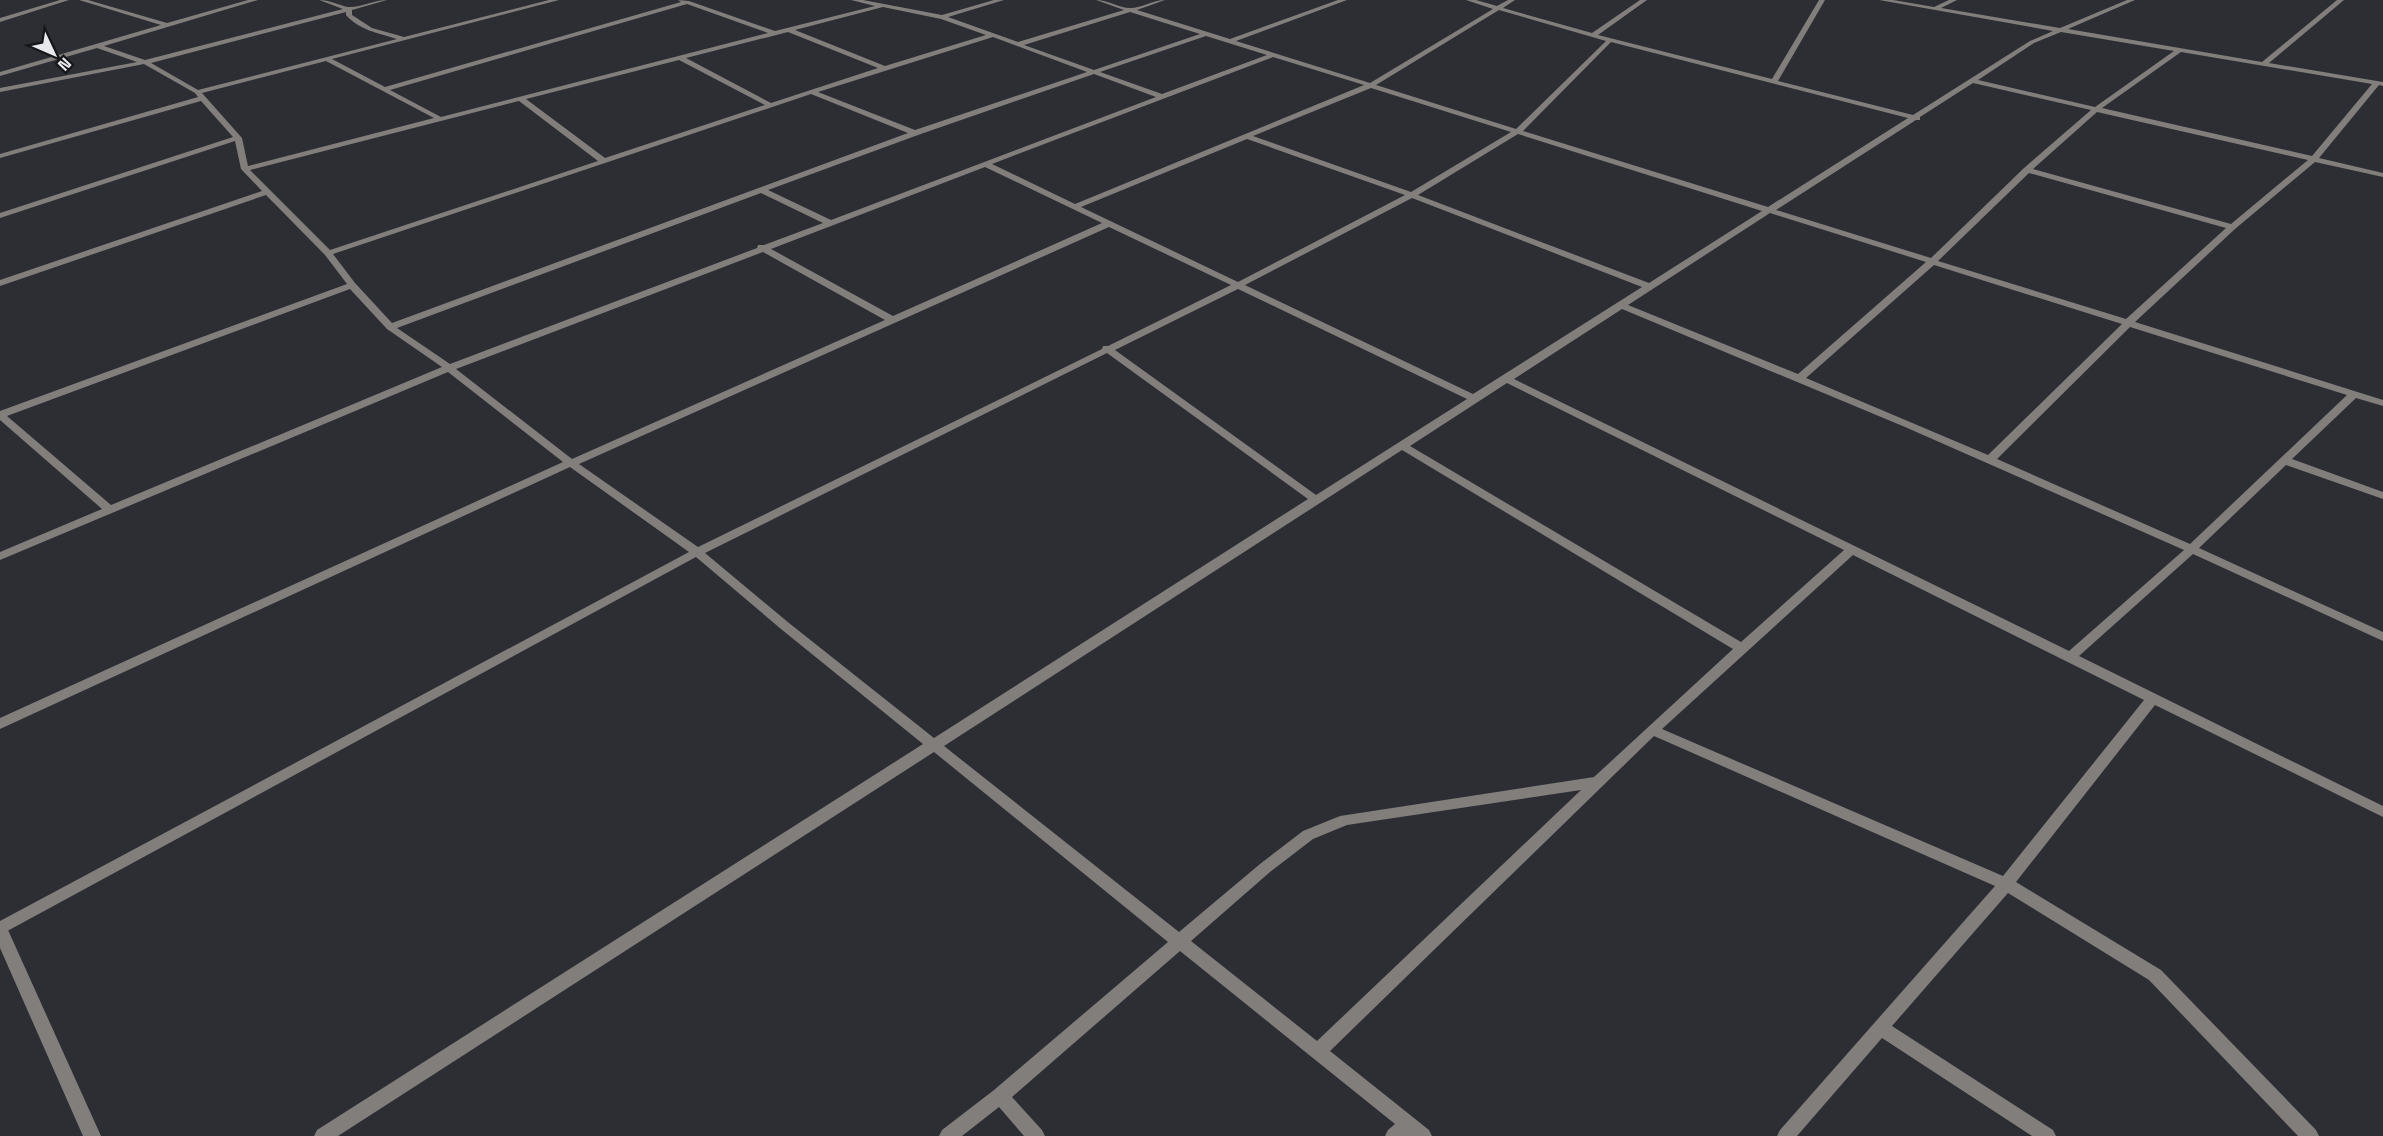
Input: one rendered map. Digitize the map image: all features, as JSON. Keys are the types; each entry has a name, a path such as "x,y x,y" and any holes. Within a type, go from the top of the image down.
{"street":[{"path":"0,20 66,0"},
{"path":"82,0 167,26"},
{"path":"0,74 255,0"},
{"path":"322,0 349,9"},
{"path":"0,90 145,62 384,0"},
{"path":"0,156 325,58 556,0"},
{"path":"854,0 942,17 1163,97"},
{"path":"942,17 1001,0"},
{"path":"1100,0 1772,209 1931,263 2383,403"},
{"path":"1019,44 1162,0"},
{"path":"1232,40 1344,0"},
{"path":"1468,0 1611,40 1917,118"},
{"path":"1074,207 1371,85 1512,0"},
{"path":"1593,35 1644,0"},
{"path":"1774,82 1822,0"},
{"path":"1882,0 2380,84"},
{"path":"1934,9 1954,0"},
{"path":"322,1136 1648,286 1917,118 2032,42 2132,0"},
{"path":"2262,65 2341,0"},
{"path":"385,89 684,1 775,34"},
{"path":"245,170 881,6"},
{"path":"349,9 349,15 355,21 402,39"},
{"path":"790,30 885,69"},
{"path":"390,327 915,133 1208,33"},
{"path":"328,253 770,105 994,35"},
{"path":"92,1136 0,929 697,552 1106,348 1238,285 1412,195 1518,131 1611,40"},
{"path":"98,46 145,62 201,95 238,138 245,170 328,253 352,285 390,327 449,368 571,463 697,552 1318,1052 1401,1130 1423,1136"},
{"path":"1801,377 1931,263 2027,170 2096,110 2178,51"},
{"path":"0,556 449,368 761,247 1275,54"},
{"path":"681,57 770,105"},
{"path":"325,58 440,119"},
{"path":"1974,81 2383,175"},
{"path":"1990,459 2127,324 2232,227 2314,159 2380,84"},
{"path":"811,92 915,133"},
{"path":"520,98 602,160"},
{"path":"1249,137 1412,195 1648,286"},
{"path":"0,216 238,138"},
{"path":"985,164 1475,399"},
{"path":"2027,170 2232,227"},
{"path":"760,189 828,222"},
{"path":"0,283 266,192"},
{"path":"0,724 571,463 1108,224"},
{"path":"761,247 892,320"},
{"path":"109,509 0,415 352,285"},
{"path":"1620,305 1801,377 1990,459 2193,548 2383,637"},
{"path":"1106,348 1315,499"},
{"path":"1505,378 1850,551 2071,656 2383,812"},
{"path":"2071,656 2193,548 2353,395"},
{"path":"1401,445 1741,648"},
{"path":"2286,461 2383,496"},
{"path":"1318,1052 1652,730 1850,551"},
{"path":"1786,1136 2006,884 2154,697"},
{"path":"1652,730 2006,884 2155,975 2310,1136"},
{"path":"948,1136 1000,1096 1265,868 1308,835 1345,820 1598,782"},
{"path":"1881,1028 2047,1136"},
{"path":"1000,1096 1036,1136"}]}
